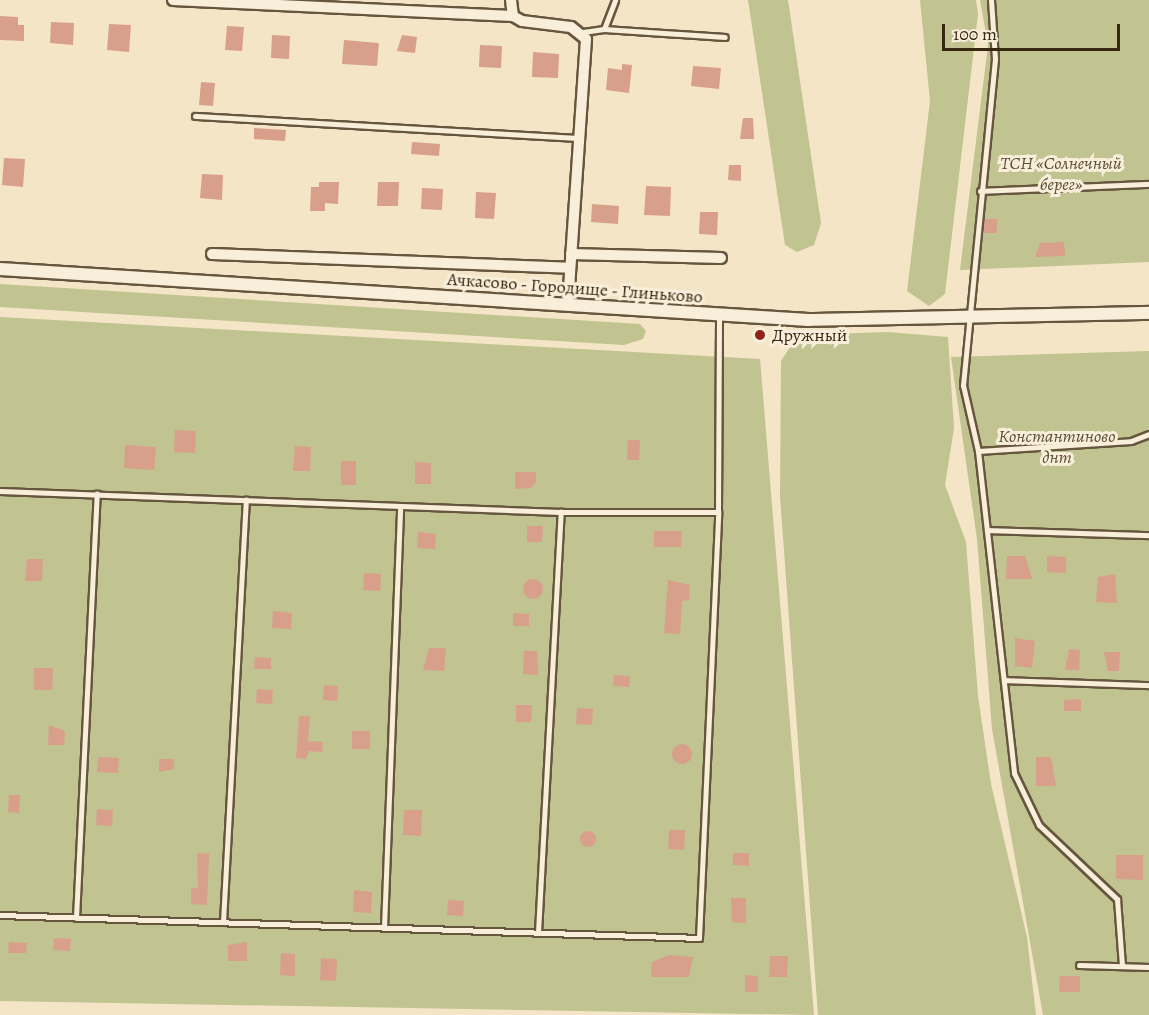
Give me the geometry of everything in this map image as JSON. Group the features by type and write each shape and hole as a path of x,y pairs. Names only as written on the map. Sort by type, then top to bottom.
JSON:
{"street":[{"path":"173,0 513,16 583,32 579,138 568,305"},
{"path":"511,0 513,16"},
{"path":"212,254 570,268"},
{"path":"571,254 721,258"},
{"name":"Ачкасово - Городище - Глиньково","path":"0,269 719,315 966,320 1149,313"}],"lane":[{"path":"604,29 615,0"},
{"path":"991,0 995,58 966,320 963,384 978,451 1014,773 1039,825 1117,899 1122,966"},
{"path":"583,32 604,29 725,37"},
{"path":"195,116 579,138"},
{"path":"980,191 1149,184"},
{"path":"0,915 699,938 718,512 719,315"},
{"path":"978,451 1131,441 1149,434"},
{"path":"0,491 561,512 718,512"},
{"path":"76,918 97,494"},
{"path":"223,922 246,500"},
{"path":"384,928 400,506"},
{"path":"538,932 561,512"},
{"path":"988,530 1149,535"},
{"path":"1004,680 1149,685"},
{"path":"1079,965 1149,967"}],"green space":[{"path":"748,0 788,0 821,223 814,245 797,252 785,245"},
{"path":"920,0 976,0 978,14 945,294 929,306 907,291 930,101"},
{"name":"ТСН «Солнечный берег»","path":"980,0 1149,0 1149,262 960,270 988,45"},
{"path":"0,284 640,324 646,331 643,339 624,345 0,307"},
{"path":"0,317 760,359 814,1015 0,1001"},
{"path":"888,332 948,337 954,428 945,485 966,542 978,696 991,784 1027,937 1036,1015 818,1015 780,496 781,361 798,335"},
{"name":"Константиново днт","path":"1149,351 1149,1015 1043,1015 992,729 977,539 951,357"}],"building":[{"path":"0,16 18,17 18,25 24,25 24,41 0,40"},
{"path":"51,22 74,23 73,45 50,43"},
{"path":"109,24 131,25 129,52 107,50"},
{"path":"227,26 244,27 242,51 225,50"},
{"path":"272,35 290,36 289,59 271,58"},
{"path":"402,35 417,37 415,53 397,51"},
{"path":"344,40 379,43 377,66 342,64"},
{"path":"480,45 502,46 501,68 479,67"},
{"path":"533,52 559,54 558,78 532,77"},
{"path":"622,64 632,65 629,93 606,90 608,68 622,70"},
{"path":"693,66 721,68 719,89 691,86"},
{"path":"201,82 215,83 213,106 199,105"},
{"path":"743,118 753,118 754,139 740,139"},
{"path":"254,128 286,130 285,141 254,139"},
{"path":"412,142 440,144 439,156 411,154"},
{"path":"4,158 25,159 23,187 2,185"},
{"path":"729,165 741,165 741,181 728,180"},
{"path":"202,174 223,175 222,200 200,198"},
{"path":"319,182 339,182 338,204 325,203 325,211 310,211 311,187 319,187"},
{"path":"378,182 399,182 398,206 377,206"},
{"path":"646,186 671,187 670,216 644,215"},
{"path":"422,188 443,189 442,210 421,209"},
{"path":"476,192 496,193 494,219 475,218"},
{"path":"592,204 619,206 618,224 591,222"},
{"path":"700,212 718,212 717,235 699,234"},
{"path":"984,219 997,219 997,233 984,233"},
{"path":"1064,242 1065,256 1035,257 1040,243"},
{"path":"175,430 196,431 195,453 174,452"},
{"path":"628,440 640,440 639,460 627,460"},
{"path":"125,445 156,447 154,470 124,468"},
{"path":"295,446 311,447 310,471 293,471"},
{"path":"341,461 356,461 356,485 341,485"},
{"path":"415,462 431,463 431,484 415,484"},
{"path":"515,472 536,472 536,482 531,488 515,489"},
{"path":"527,526 543,526 542,542 527,542"},
{"path":"654,531 682,531 681,547 654,547"},
{"path":"418,532 436,534 435,549 417,548"},
{"path":"1007,556 1025,556 1032,579 1006,579"},
{"path":"1047,556 1066,557 1066,573 1047,572"},
{"path":"27,559 43,559 42,581 25,581"},
{"path":"364,573 381,574 380,591 363,590"},
{"path":"1115,574 1117,603 1096,602 1098,577"},
{"path":"533,579 540,582 543,589 540,596 533,599 526,596 523,589 526,582"},
{"path":"668,580 690,585 689,600 682,601 680,634 664,633"},
{"path":"273,611 292,613 291,629 272,628"},
{"path":"513,613 529,614 529,626 513,626"},
{"path":"1015,638 1035,641 1032,668 1015,666"},
{"path":"429,648 446,648 444,671 423,670"},
{"path":"1069,649 1080,650 1079,670 1065,670"},
{"path":"524,651 537,651 538,675 523,674"},
{"path":"1104,652 1120,652 1119,671 1108,671"},
{"path":"255,657 271,658 271,669 254,669"},
{"path":"34,668 53,668 52,690 34,690"},
{"path":"614,675 630,676 629,687 613,686"},
{"path":"324,685 338,686 337,701 323,700"},
{"path":"257,689 273,690 272,704 256,703"},
{"path":"1081,699 1081,711 1064,711 1064,700"},
{"path":"516,705 532,705 531,722 516,722"},
{"path":"577,708 593,709 592,725 576,724"},
{"path":"299,716 310,716 308,741 323,742 322,752 309,751 306,759 296,758"},
{"path":"49,725 65,731 64,745 48,745"},
{"path":"352,731 370,731 370,749 352,749"},
{"path":"682,744 689,747 692,754 689,761 682,764 675,761 672,754 675,747"},
{"path":"98,757 119,758 118,773 97,772"},
{"path":"1036,757 1051,757 1056,786 1036,786"},
{"path":"159,759 174,759 174,769 159,772"},
{"path":"9,795 20,795 19,813 8,812"},
{"path":"97,809 113,810 112,826 96,825"},
{"path":"404,810 422,810 421,836 403,835"},
{"path":"669,830 685,830 684,850 668,849"},
{"path":"588,831 594,833 596,839 594,845 588,847 582,845 580,839 582,833"},
{"path":"197,853 209,854 207,905 191,904 191,888 198,888"},
{"path":"733,853 749,853 749,866 733,865"},
{"path":"1116,855 1143,855 1143,880 1116,879"},
{"path":"354,890 372,892 371,913 353,912"},
{"path":"731,898 746,898 746,923 732,922"},
{"path":"448,900 464,901 463,916 447,915"},
{"path":"54,938 71,939 70,951 53,950"},
{"path":"9,942 27,943 26,953 8,953"},
{"path":"247,942 247,961 228,961 228,945"},
{"path":"281,953 295,954 295,976 280,975"},
{"path":"669,955 693,957 689,977 651,977 652,962"},
{"path":"770,956 788,956 787,977 769,977"},
{"path":"321,958 337,959 336,981 320,980"},
{"path":"745,975 758,976 758,992 745,992"},
{"path":"1060,976 1080,976 1080,992 1059,992"}],"place":[{"name":"Дружный","path":"760,335"}]}
